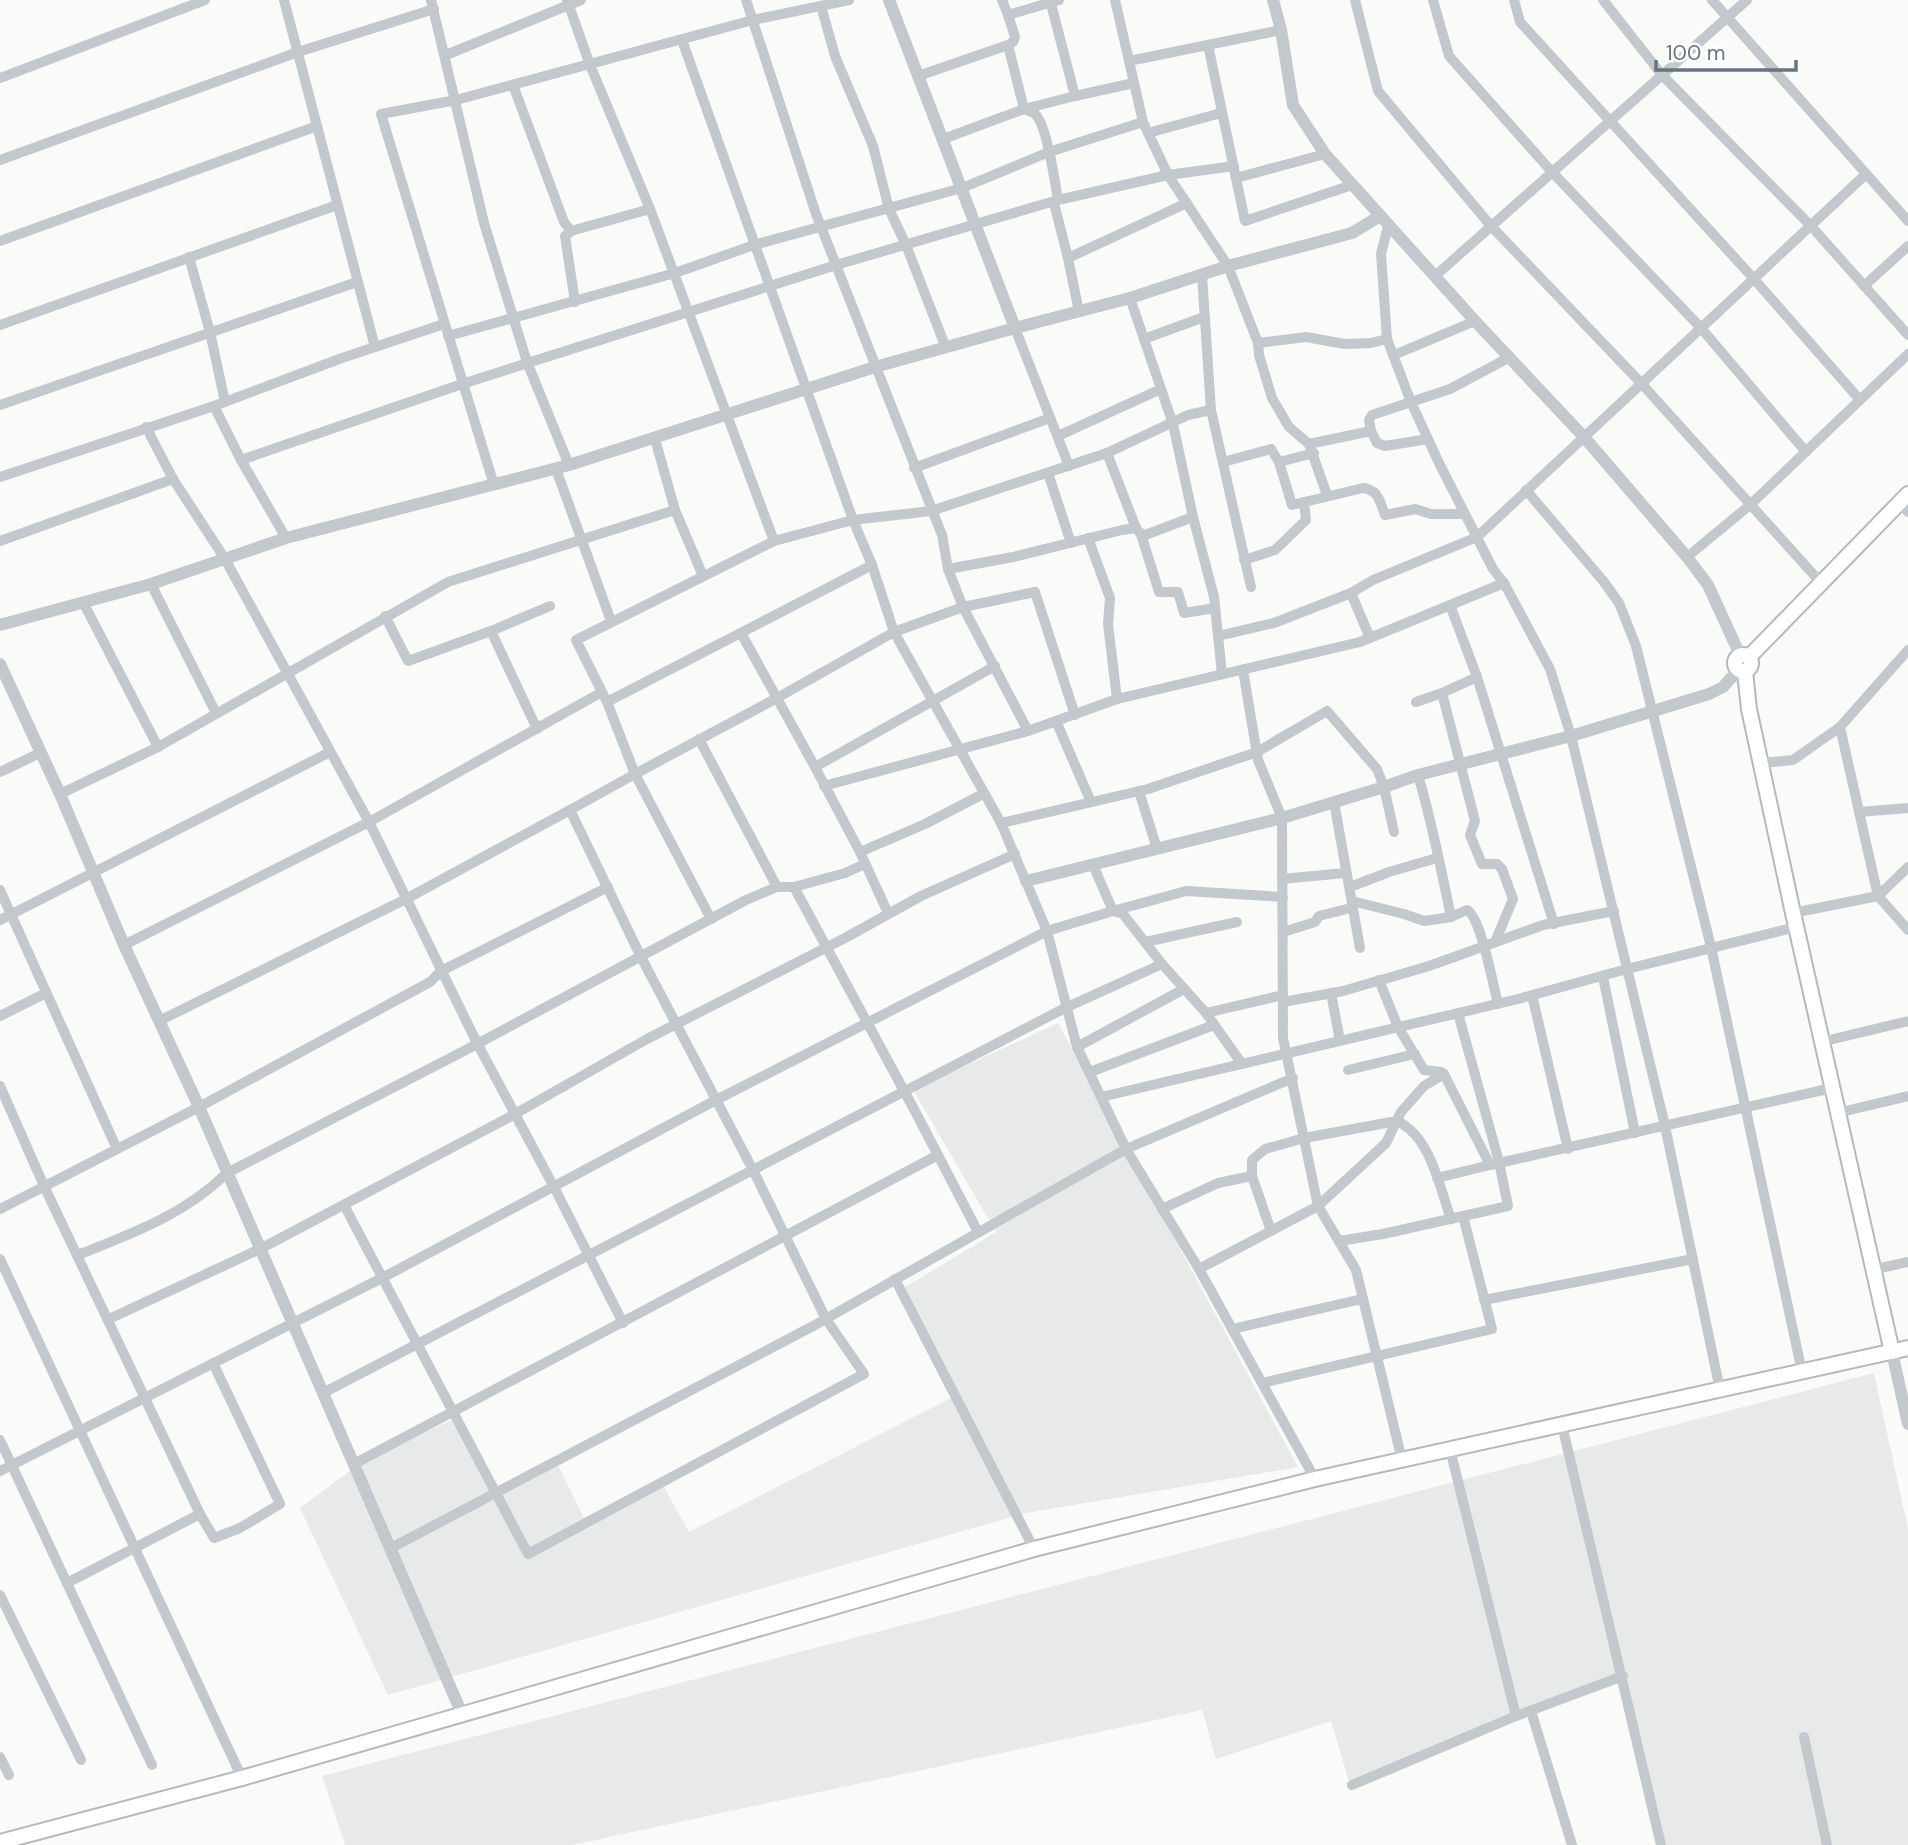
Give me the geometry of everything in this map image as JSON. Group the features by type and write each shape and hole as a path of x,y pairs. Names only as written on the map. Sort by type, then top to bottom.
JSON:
{"main road":[{"path":"1892,1352 1794,920 1749,709 1743,663 1905,503"},
{"path":"0,1842 242,1778 1034,1549 1315,1479 1908,1348"}],"street":[{"path":"0,78 205,0"},
{"path":"284,0 375,347"},
{"path":"446,55 568,2 581,0"},
{"path":"746,0 821,226 942,535 948,569 963,607 1028,731"},
{"path":"494,485 381,114 456,100 753,20 849,0"},
{"path":"889,0 1069,466"},
{"path":"918,76 1013,42 1015,37 1002,0"},
{"path":"1008,15 1053,0 1074,96"},
{"path":"1115,0 1143,122 1168,175 1228,266 1258,343 1272,398 1289,427 1312,449 1327,495"},
{"path":"1026,881 1282,818 1418,775 1571,736 1709,694 1723,687 1743,663 1721,610 1687,557 1584,437 1325,154 1293,105 1281,30 1273,0"},
{"path":"1355,0 1378,91 1491,226 1641,383 1822,584"},
{"path":"1433,0 1449,56 1552,172 1701,328 1806,452"},
{"path":"1514,0 1520,22 1611,120 1860,400"},
{"path":"1603,0 1662,75 1811,226 1908,335"},
{"path":"1712,0 1908,221"},
{"path":"1435,276 1747,0"},
{"path":"568,2 590,65 675,273 774,541"},
{"path":"0,160 433,4 484,223 527,362 569,465"},
{"path":"821,6 835,56 876,157 889,209 946,348"},
{"path":"1129,61 1281,30"},
{"path":"682,40 894,632 1015,854 1047,931 1065,1009 1077,1046 1126,1149 1199,1269 1315,1479"},
{"path":"1008,45 1024,109"},
{"path":"1208,45 1245,221 1352,185"},
{"path":"943,139 1024,109 1134,83"},
{"path":"513,85 564,222 570,231"},
{"path":"1024,109 1035,114 1049,152 1056,202 1079,312"},
{"path":"1148,133 1221,113"},
{"path":"448,336 675,273 754,245 962,188 1049,152 1143,122"},
{"path":"0,241 317,126"},
{"path":"1236,178 1325,154"},
{"path":"241,460 527,362 836,265 1056,202 1168,175 1234,166"},
{"path":"1218,636 1274,623 1351,593 1373,580 1477,537 1866,175"},
{"path":"1068,258 1187,203"},
{"path":"0,325 337,205"},
{"path":"575,302 565,236 570,231 650,209"},
{"path":"0,625 151,584 286,538 556,469 875,367 1130,299 1228,266 1352,233 1384,221"},
{"path":"1384,221 1381,254 1387,340 1411,402 1465,514 1550,669 1571,736 1665,1126 1720,1390"},
{"path":"1864,286 1908,246"},
{"path":"189,257 210,332 225,402"},
{"path":"1202,275 1211,410 1251,587"},
{"path":"0,405 357,282"},
{"path":"1130,299 1173,424 1215,608 1222,674"},
{"path":"1144,339 1205,317"},
{"path":"1394,355 1475,321"},
{"path":"0,477 214,406 444,324"},
{"path":"1258,343 1307,337 1345,344 1387,340"},
{"path":"1687,557 1750,505 1908,354"},
{"path":"1428,439 1385,446 1377,443 1369,420 1372,415 1450,389 1510,357"},
{"path":"1058,436 1161,389"},
{"path":"214,406 241,460 286,538"},
{"path":"711,919 635,775 605,697 576,639 774,541 853,520 931,511 1107,453 1188,415 1211,410"},
{"path":"915,468 1050,418"},
{"path":"146,427 173,479 225,559 369,822 477,1043 623,1322"},
{"path":"1279,462 1371,431"},
{"path":"654,439 675,510 703,576"},
{"path":"1223,462 1271,449 1279,462 1292,505 1327,495 1371,489 1378,495 1385,515 1415,509 1432,514 1465,514"},
{"path":"1107,453 1159,592 1178,592 1184,613 1215,608"},
{"path":"556,469 611,621"},
{"path":"1048,473 1071,542"},
{"path":"0,541 173,479"},
{"path":"1526,491 1619,603 1636,646 1711,947 1802,1372"},
{"path":"1244,560 1275,550 1303,523 1306,520 1304,502"},
{"path":"60,794 158,747 448,582 675,510"},
{"path":"948,569 1013,557 1088,538 1138,531 1145,535 1193,517"},
{"path":"1088,538 1110,598 1108,624 1117,699"},
{"path":"124,945 369,822 537,729 741,633 872,565"},
{"path":"824,786 1028,731 1117,699 1370,638 1504,583"},
{"path":"151,584 216,713"},
{"path":"159,1021 406,899 894,632 963,607 1035,592 1076,715"},
{"path":"1351,593 1370,638"},
{"path":"83,602 158,747"},
{"path":"1450,605 1477,677 1554,924"},
{"path":"385,616 408,661 550,606"},
{"path":"491,631 537,729"},
{"path":"741,633 860,852 888,913"},
{"path":"1761,763 1793,760 1840,727 1908,650"},
{"path":"0,664 199,1107 462,1714"},
{"path":"815,767 995,666"},
{"path":"1243,670 1257,752 1282,818 1283,1038 1318,1206 1356,1270 1402,1460"},
{"path":"1416,702 1477,677"},
{"path":"1442,693 1475,821 1471,835 1482,864 1497,864 1502,869 1513,899 1495,942"},
{"path":"1001,824 1139,791 1257,752 1327,711 1377,769 1395,832"},
{"path":"1056,721 1091,802"},
{"path":"1840,727 1878,897 1908,930"},
{"path":"699,739 777,887"},
{"path":"0,772 40,752"},
{"path":"0,920 330,752"},
{"path":"1418,775 1434,829 1437,858 1451,917"},
{"path":"1139,791 1157,849"},
{"path":"860,852 925,824 983,794"},
{"path":"1334,802 1360,948"},
{"path":"1859,812 1908,808"},
{"path":"344,1205 528,1554 864,1374 826,1318 753,1170 641,957 570,810"},
{"path":"109,1319 260,1249 515,1114 676,1024 888,913 1015,854"},
{"path":"1350,887 1437,858"},
{"path":"78,1255 150,1227 205,1195 227,1173 711,919 777,887 794,887 845,873 865,864"},
{"path":"1093,865 1113,911 1123,914 1162,964 1206,1013 1242,1064"},
{"path":"1101,1097 1498,1004 1711,947 1878,897 1908,867"},
{"path":"1282,879 1345,873"},
{"path":"0,1209 199,1107 430,982 441,971 608,887"},
{"path":"794,887 978,1232"},
{"path":"0,890 117,1149"},
{"path":"0,1471 382,1278 716,1100 1047,931 1186,891 1283,897"},
{"path":"1283,932 1315,922 1319,916 1351,904 1404,914 1424,921 1451,917 1467,910 1472,913 1483,935 1483,947 1498,1004"},
{"path":"1206,1013 1283,998 1331,993 1429,966 1543,925 1614,911"},
{"path":"1145,942 1237,922"},
{"path":"323,1393 1065,1009 1162,964"},
{"path":"1603,977 1634,1133"},
{"path":"1379,980 1398,1027 1424,1070 1444,1074 1495,1164"},
{"path":"1077,1046 1184,989"},
{"path":"0,1016 47,993"},
{"path":"1331,993 1340,1041"},
{"path":"1532,995 1568,1149"},
{"path":"1339,1241 1508,1206 1458,1013"},
{"path":"1821,1042 1908,1021"},
{"path":"1090,1072 1214,1025"},
{"path":"1348,1070 1415,1054"},
{"path":"1199,1269 1318,1206 1386,1143 1401,1112 1424,1086 1444,1074"},
{"path":"391,1548 826,1318 1126,1149 1293,1079"},
{"path":"0,1086 44,1186 200,1514 214,1538 240,1528 280,1504 213,1363"},
{"path":"1437,1178 1832,1088"},
{"path":"1837,1113 1908,1096"},
{"path":"1271,1231 1252,1176 1252,1160 1265,1149 1304,1138 1397,1121 1409,1127 1421,1140 1451,1219"},
{"path":"354,1464 938,1155"},
{"path":"1162,1209 1218,1183 1252,1176"},
{"path":"1262,1383 1492,1329 1463,1216"},
{"path":"0,1259 242,1778"},
{"path":"1485,1300 1693,1259"},
{"path":"1872,1270 1908,1262"},
{"path":"895,1279 1034,1549"},
{"path":"1232,1329 1363,1299"},
{"path":"1892,1352 1908,1424"},
{"path":"1562,1425 1661,1845"},
{"path":"0,1440 152,1765"},
{"path":"1450,1449 1516,1716"},
{"path":"67,1583 200,1514"},
{"path":"0,1595 81,1760"},
{"path":"1352,1785 1516,1716 1623,1676"},
{"path":"1531,1711 1572,1845"},
{"path":"1804,1737 1827,1845"},
{"path":"0,1756 9,1775"}],"shaded area":[{"path":"1058,1023 1298,1467 1026,1513 388,1695 300,1508 366,1459 454,1419 495,1497 557,1463 584,1518 659,1478 689,1532 951,1398 899,1291 996,1232 913,1090"},
{"path":"1874,1373 1908,1529 1908,1845 1663,1845 1622,1681 1349,1782 1331,1721 1216,1759 1202,1710 572,1845 345,1845 322,1776"}]}
